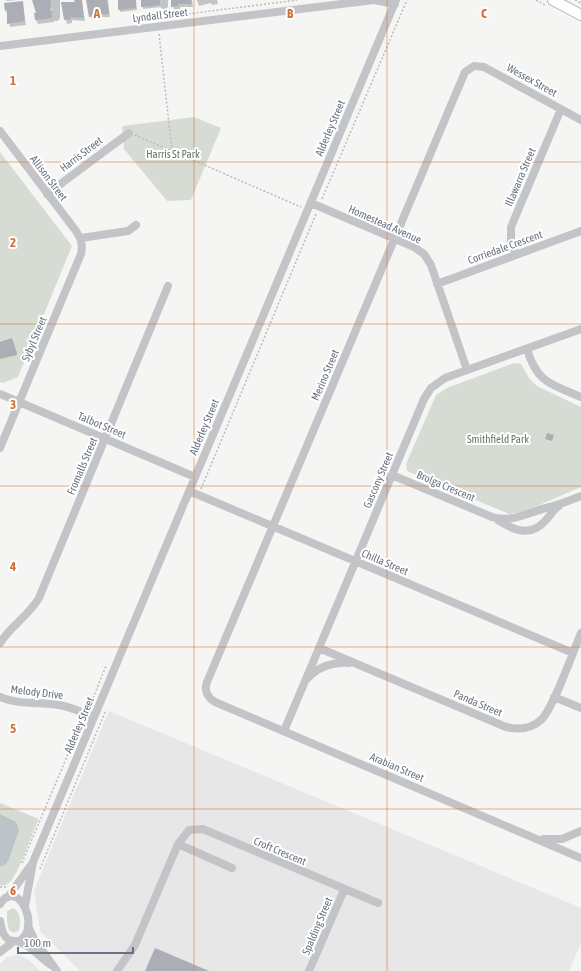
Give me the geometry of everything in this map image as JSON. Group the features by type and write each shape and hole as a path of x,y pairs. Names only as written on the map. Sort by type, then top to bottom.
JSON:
{"main road":[{"path":"553,0 581,15"}],"street":[{"path":"56,0 56,17"},
{"name":"Lyndall Street","path":"0,46 158,26 168,21 374,0 395,2"},
{"name":"Alderley Street","path":"28,926 25,906 33,862 395,2"},
{"name":"Wessex Street","path":"470,67 477,65 484,67 581,120"},
{"name":"Merino Street","path":"207,694 207,682 463,75 470,67"},
{"name":"Illawarra Street","path":"516,255 511,241 511,227 561,109"},
{"name":"Allison Street","path":"0,132 81,238"},
{"name":"Harris Street","path":"47,194 129,133"},
{"name":"Homestead Avenue","path":"309,206 319,206 395,238 414,247 424,254 431,265 467,370"},
{"path":"81,238 128,231 136,225"},
{"name":"Corriedale Crescent","path":"438,284 581,231"},
{"name":"Sybyl Street","path":"0,448 81,254 81,238"},
{"name":"Fromalls Street","path":"0,643 8,631 30,613 39,598 168,286"},
{"name":"Gascony Street","path":"284,731 427,393 440,381 581,329"},
{"path":"527,349 533,367 540,376 550,384 581,397"},
{"name":"Talbot Street","path":"0,394 195,476"},
{"name":"Brolga Crescent","path":"392,475 492,517 511,529 526,531 540,526 559,505"},
{"name":"Chilla Street","path":"189,491 572,653"},
{"name":"Brolga Crescent","path":"492,517 512,519 559,505 581,496"},
{"name":"Panda Street","path":"319,648 511,728 522,729 538,723 545,715 581,633"},
{"path":"304,683 315,672 328,665 342,662 356,664"},
{"name":"Arabian Street","path":"207,694 215,702 581,858"},
{"path":"554,696 581,708"},
{"name":"Melody Drive","path":"0,697 30,703 58,704 94,717"},
{"name":"Croft Crescent","path":"117,971 135,945 178,844 189,830 203,830 378,903"},
{"path":"537,838 562,838 581,831"},
{"path":"178,844 232,868"},
{"name":"Alderley Street","path":"3,899 33,862"},
{"name":"Spalding Street","path":"309,971 344,890"},
{"path":"3,899 18,898 25,906"},
{"path":"0,923 3,934 8,940 25,944 55,968"},
{"path":"0,952 25,936 28,926"},
{"path":"28,926 55,968"}],"path":[{"path":"138,20 168,21 297,0"},
{"path":"198,495 406,0"},
{"path":"575,0 581,3"},
{"path":"164,3 168,21"},
{"path":"158,26 172,152"},
{"path":"129,133 172,152 309,206"},
{"path":"20,867 108,663"},
{"path":"39,873 107,708"},
{"path":"0,887 10,885"}],"shaded area":[{"path":"109,711 581,908 581,943 569,971 80,971 40,931 34,890"},
{"path":"0,814 16,822 19,830 9,859 6,864 0,867"},
{"path":"19,955 29,960 40,971 0,971 0,964 7,957"}],"green space":[{"name":"Harris St Park","path":"194,117 221,128 191,200 167,201 124,149 122,126"},
{"path":"0,152 72,246 18,377 3,383 0,382"},
{"name":"Smithfield Park","path":"514,363 521,364 529,378 537,386 581,407 581,487 523,512 509,514 407,471 406,464 436,395 447,388"},
{"path":"0,803 39,819 17,871 6,885 0,885"},
{"path":"13,908 18,912 20,921 19,930 14,933 9,930 7,921 7,911"}],"building":[{"path":"32,0 51,0 50,11 53,11 53,18 35,20 34,13 36,13"},
{"path":"74,0 82,0 84,18 70,17 71,19 64,20 61,2 75,2"},
{"path":"86,0 107,0 109,14 95,14 96,16 89,17"},
{"path":"118,0 136,0 136,8 118,10"},
{"path":"141,0 160,0 161,5 141,7"},
{"path":"171,0 191,0 192,4 178,4 179,6 171,7"},
{"path":"23,1 25,21 7,24 7,10 5,11 4,3"},
{"path":"12,338 17,353 0,357 0,342"},
{"path":"547,433 554,435 552,441 545,439"},
{"path":"155,948 209,971 145,971"}]}
